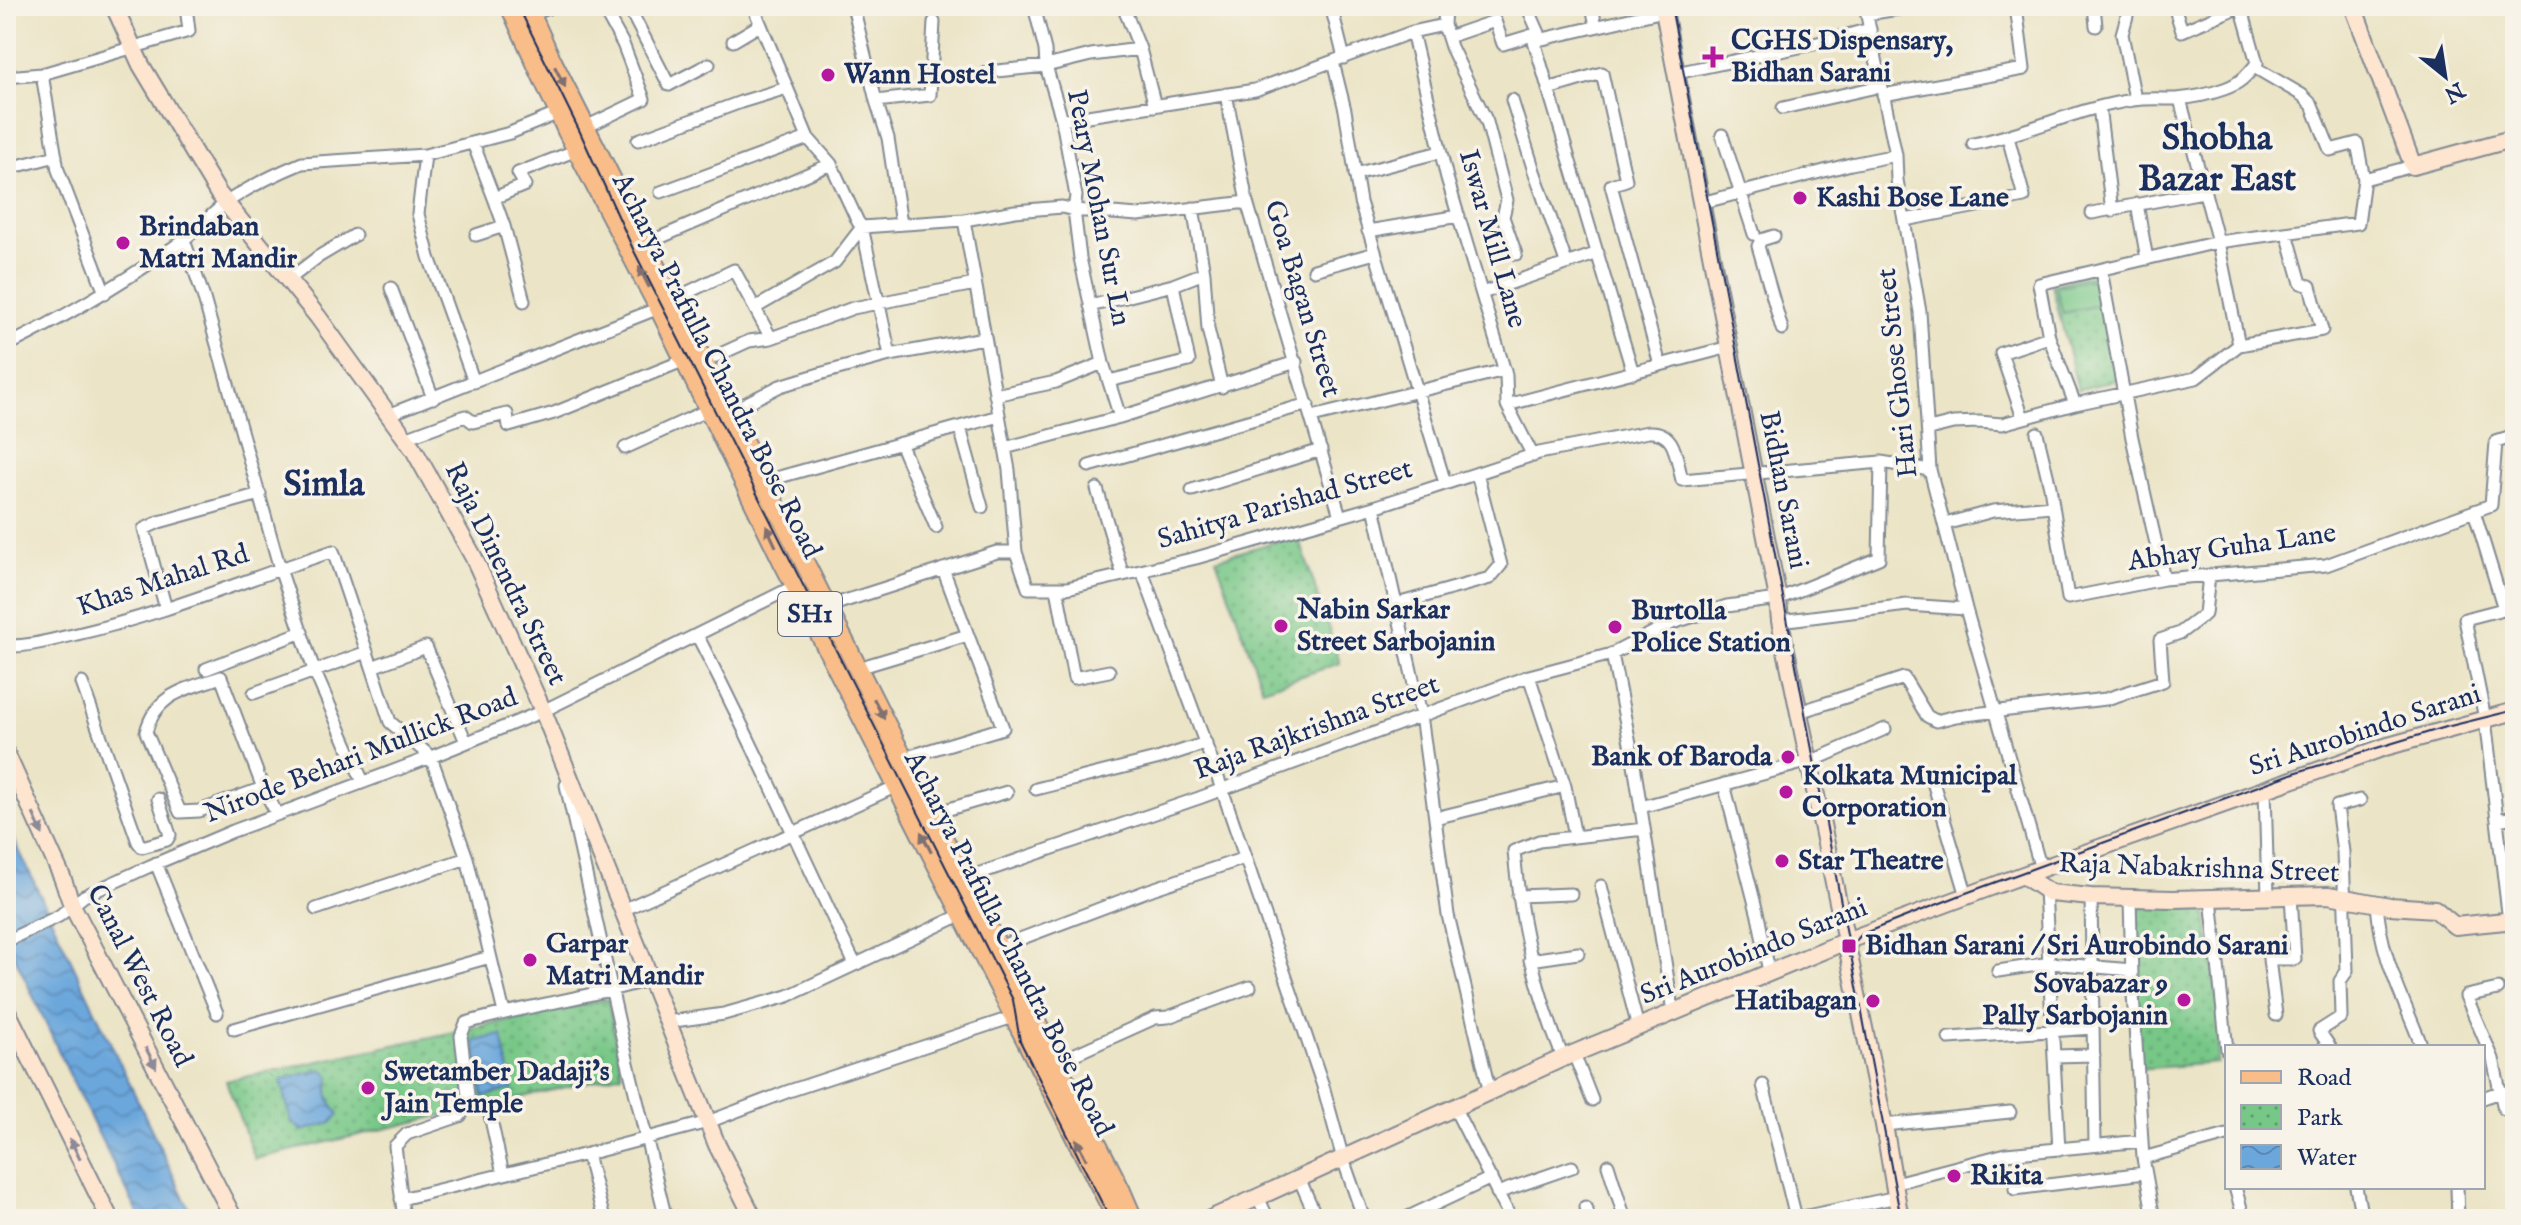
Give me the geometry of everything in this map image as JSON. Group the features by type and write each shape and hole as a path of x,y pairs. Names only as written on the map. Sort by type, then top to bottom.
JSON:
{"main road":[{"name":"Raja Dinendra Street","path":"114,6 141,65 226,203 288,280 405,438 474,558 543,711 708,1122 754,1219"},
{"name":"Acharya Prafulla Chandra Bose Road","path":"510,6 567,110 586,127 645,244 666,304"},
{"path":"2353,6 2413,166 2515,138"},
{"name":"Bidhan Sarani","path":"1663,9 1780,621 1884,1125 1900,1219"},
{"name":"Acharya Prafulla Chandra Bose Road","path":"529,10 567,110 577,150 666,304 803,582 897,786 999,947 1117,1219"},
{"name":"Acharya Prafulla Chandra Bose Road","path":"719,411 765,483 803,582 826,607 935,817 963,914 1013,1017 1049,1066 1121,1191 1133,1219"},
{"name":"Sri Aurobindo Sarani","path":"1210,1219 1568,1056 1846,941 2385,747 2515,711"},
{"name":"Canal West Road","path":"6,753 62,877 66,910 234,1219"},
{"name":"Raja Nabakrishna Street","path":"2023,875 2050,893 2091,897 2328,895 2377,904 2435,909 2455,926 2512,920"},
{"path":"6,1009 110,1219"}],"street":[{"path":"6,77 42,74 189,31 186,6"},
{"path":"529,10 553,6"},
{"path":"586,127 644,99 623,44 602,6"},
{"path":"628,6 669,85 709,64"},
{"path":"753,6 808,138 831,164 862,227 890,355"},
{"path":"853,6 888,138 901,224"},
{"name":"Peary Mohan Sur Ln","path":"1034,6 1046,66 1062,120 1076,196 1074,210 1080,258 1090,306 1120,417"},
{"path":"1123,6 1140,49 1155,106"},
{"path":"1331,6 1355,174 1368,231 1445,483"},
{"path":"1445,6 1444,25 1448,37 1487,122 1507,200 1503,217 1516,254"},
{"path":"1527,6 1548,89 1633,373"},
{"path":"1592,6 1596,26"},
{"path":"1866,10 1917,6"},
{"path":"1783,108 2024,69 2016,6"},
{"path":"2094,6 2096,26"},
{"path":"2125,6 2127,16 2122,34 2135,99"},
{"path":"1973,144 2008,137 2099,107 2135,99 2180,99 2223,90 2244,79 2257,63 2241,6 2182,31 2174,6"},
{"path":"1448,37 1495,21 1503,44 1663,9"},
{"name":"Hari Ghose Street","path":"1866,10 1896,155 1897,180 1920,312 1930,470 1966,609 2041,869"},
{"path":"876,101 930,95 934,22"},
{"path":"733,41 760,25"},
{"path":"1062,120 1255,90 1412,32 1444,25"},
{"path":"1676,73 1870,29"},
{"name":"Iswar Mill Lane","path":"1412,32 1440,152 1505,370 1507,405 1533,456"},
{"path":"987,72 1046,66 1091,55 1140,49"},
{"path":"2075,404 2049,337 2039,284 2218,242 2358,223 2364,179 2357,143 2330,150 2312,105 2302,95 2254,67"},
{"path":"1548,89 1602,73 1626,180 1611,185 1660,365"},
{"path":"42,74 58,170 105,293"},
{"path":"638,140 787,88"},
{"name":"Goa Bagan Street","path":"1226,94 1247,202 1340,516"},
{"path":"2180,99 2218,242 2239,345"},
{"path":"1512,100 1566,262"},
{"path":"2099,107 2112,211"},
{"path":"6,346 105,293 184,240 226,203 285,170 302,163 425,155 510,133 567,110"},
{"path":"1722,135 1754,234"},
{"path":"1905,220 2024,197 2008,137"},
{"path":"661,192 808,138"},
{"path":"473,143 504,226 524,301"},
{"path":"494,198 525,185 518,173 577,150"},
{"path":"1355,174 1440,152"},
{"path":"425,155 418,214 429,257 474,382"},
{"path":"1701,203 1896,155"},
{"path":"6,169 56,156"},
{"path":"645,244 831,164"},
{"path":"2364,179 2413,166"},
{"path":"2092,213 2203,192"},
{"path":"755,308 835,262 862,227 964,220 1062,207 1138,215 1247,202"},
{"path":"2137,204 2147,259"},
{"path":"1193,208 1204,273 1208,329 1222,387"},
{"path":"1368,231 1459,216"},
{"path":"964,220 1005,448 1016,552 1028,588 1057,589 1074,678 1109,671"},
{"path":"476,235 504,226"},
{"path":"1929,429 1953,423 2002,424 2075,404 2196,378 2239,345 2322,330 2310,286 2301,283 2287,233"},
{"path":"288,280 355,235"},
{"path":"1774,236 1761,240 1758,246 1782,329"},
{"name":"Khas Mahal Rd","path":"6,646 22,647 89,632 280,569 203,295 184,240"},
{"path":"1314,270 1375,253"},
{"path":"1482,293 1598,253"},
{"path":"388,415 666,304 734,270 771,338"},
{"path":"2101,270 2132,438 2164,579"},
{"path":"1090,306 1173,285 1204,273"},
{"path":"405,438 465,416 473,422 507,414 509,426 554,413 749,341 771,338 853,308 975,284"},
{"path":"1109,381 1189,361 1173,285"},
{"path":"391,288 433,398"},
{"path":"2023,418 2001,353 2049,337"},
{"path":"625,448 780,386 890,355 984,338"},
{"path":"1507,405 1729,347"},
{"path":"1005,448 1222,387 1296,362"},
{"path":"995,395 1056,382 1103,363"},
{"path":"1312,417 1505,370"},
{"path":"1089,466 1308,404"},
{"path":"765,483 999,416"},
{"path":"960,428 982,507"},
{"name":"Sahitya Parishad Street","path":"1057,589 1196,558 1374,507 1533,456 1623,436 1656,431 1663,433 1671,440 1682,480 1754,475"},
{"path":"1945,524 1993,511 2052,506 2037,433"},
{"name":"Abhay Guha Lane","path":"2052,506 2068,598 2164,579 2326,565 2491,505 2496,442 2515,436"},
{"path":"900,443 936,527"},
{"path":"1192,490 1321,450"},
{"path":"1754,475 1881,462 1930,470"},
{"name":"Raja Rajkrishna Street","path":"956,882 1222,789 1529,676 1612,654 1672,623 1727,606 1778,599 1879,558 1881,462"},
{"path":"1397,604 1490,578 1501,565 1477,473"},
{"path":"1097,489 1123,575"},
{"path":"166,609 144,529 260,494"},
{"path":"1374,507 1421,715 1448,915 1490,1093"},
{"path":"2474,511 2509,607 2465,619 2485,719 2512,920"},
{"path":"363,782 314,670 280,569 333,551 390,722 431,757 467,858 504,1013"},
{"path":"826,607 997,552 1016,552"},
{"path":"904,758 1003,728 943,569"},
{"path":"1142,571 1222,789 1323,1086 1364,1219"},
{"path":"1799,712 1904,678 1927,716 1936,721 2106,699 2163,681 2160,640 2180,633 2205,614 2209,575"},
{"name":"Nirode Behari Mullick Road","path":"6,941 66,910 84,896 153,864 543,711 803,582"},
{"path":"1780,621 1907,605 1966,609"},
{"path":"206,669 302,632"},
{"path":"697,635 743,723 855,964"},
{"path":"858,668 968,635"},
{"path":"372,667 426,647 466,742"},
{"path":"254,693 367,652"},
{"path":"1612,654 1641,807 1673,1012"},
{"path":"1529,676 1565,786 1575,836"},
{"path":"263,788 199,811 180,812 146,732 150,718 159,705 176,693 221,677 274,816"},
{"path":"82,683 138,842 153,864 217,1013"},
{"path":"1641,807 1810,762 1885,729"},
{"path":"1036,789 1160,758 1206,743"},
{"path":"558,749 666,1219"},
{"path":"1930,772 1967,896"},
{"path":"1724,784 1769,972"},
{"path":"623,910 897,786"},
{"path":"1435,818 1565,786"},
{"path":"2265,789 2268,897"},
{"path":"935,817 949,809 1007,792"},
{"path":"142,847 167,840 170,835 158,799"},
{"path":"2329,1045 2319,1031 2341,1017 2340,981 2347,971 2343,852 2337,806 2360,800"},
{"path":"2497,820 2515,817"},
{"path":"1592,1100 1552,1030 1530,960 1518,896 1514,851 1539,841 1644,829"},
{"path":"167,840 173,856"},
{"path":"316,909 467,858"},
{"path":"999,947 1152,889 1245,858"},
{"path":"1601,886 1638,1027"},
{"path":"2045,890 2059,1150"},
{"path":"1518,896 1571,894"},
{"path":"2276,1015 2269,959 2295,959 2291,896"},
{"path":"2091,897 2095,1145"},
{"path":"2130,898 2144,1173 2154,1219"},
{"path":"2211,898 2226,1045"},
{"path":"2377,904 2379,934 2391,973 2421,1045"},
{"path":"667,1022 724,1014 788,996 963,914"},
{"path":"1530,960 1578,953"},
{"path":"234,1029 490,957"},
{"path":"1998,971 2050,963 2132,970"},
{"path":"404,1219 395,1146 407,1134 460,1116 469,1104 461,1036 466,1023 612,991 650,979"},
{"path":"1049,1066 1155,1018 1168,1017 1250,987"},
{"path":"2498,989 2466,996 2510,1108"},
{"path":"401,1199 708,1122 789,1091 1013,1017"},
{"path":"1949,1038 2093,1028"},
{"path":"2054,1056 2094,1055"},
{"path":"1763,1085 1795,1219 2006,1154 2142,1141"},
{"path":"2485,1097 2502,1091"},
{"path":"1455,1109 1511,1219"},
{"path":"1884,1125 2010,1112"},
{"path":"490,1115 503,1174"},
{"path":"2143,1158 2225,1136"},
{"path":"587,1154 604,1219"},
{"path":"1608,1165 1625,1219"},
{"path":"1497,1193 1572,1167"},
{"path":"2015,1189 2144,1173"},
{"path":"1299,1178 1317,1219"},
{"path":"1404,1219 1491,1178"},
{"path":"2236,1189 2244,1219"},
{"path":"2356,1189 2362,1219"},
{"path":"2457,1189 2458,1219"},
{"path":"1258,1197 1268,1219"},
{"path":"1585,1207 1590,1219"}],"green space":[{"path":"2099,273 2118,379 2078,390 2052,285"},
{"path":"2097,278 2102,304 2063,313 2056,287"},
{"path":"1298,535 1340,663 1263,689 1216,559"},
{"path":"2133,904 2205,905 2221,1023 2217,1063 2137,1069"},
{"path":"608,999 622,1074 255,1159 226,1081"}],"water":[{"path":"6,823 194,1219 141,1219 80,1097 6,938"},
{"path":"502,1035 513,1089 483,1097 474,1041"},
{"path":"322,1069 330,1077 329,1097 339,1114 331,1123 302,1131 291,1121 281,1080"}],"tram line":[{"path":"518,6 633,249 1013,1000 1020,1041 1110,1219"},
{"path":"1671,6 1901,1219"},
{"path":"1849,957 1852,945 1862,934 1966,893 2294,773 2446,727 2515,710"}],"place":[{"name":"CGHS Dispensary, Bidhan Sarani","path":"1713,57"},
{"name":"Wann Hostel","path":"828,75"},
{"name":"Kashi Bose Lane","path":"1800,198"},
{"name":"Brindaban Matri Mandir","path":"123,243"},
{"name":"Nabin Sarkar Street Sarbojanin","path":"1281,626"},
{"name":"Burtolla Police Station","path":"1615,627"},
{"name":"Bank of Baroda","path":"1788,757"},
{"name":"Kolkata Municipal Corporation","path":"1786,792"},
{"name":"Star Theatre","path":"1782,861"},
{"name":"Bidhan Sarani / Sri Aurobindo Sarani","path":"1849,946"},
{"name":"Garpar Matri Mandir","path":"530,960"},
{"name":"Sovabazar 9 Pally Sarbojanin","path":"2184,1000"},
{"name":"Hatibagan","path":"1873,1001"},
{"name":"Swetamber Dadaji's Jain Temple","path":"368,1088"},
{"name":"Rikita","path":"1954,1176"}],"district":[{"name":"Shobha Bazar East","path":"2217,160"},
{"name":"Simla","path":"324,485"}]}
